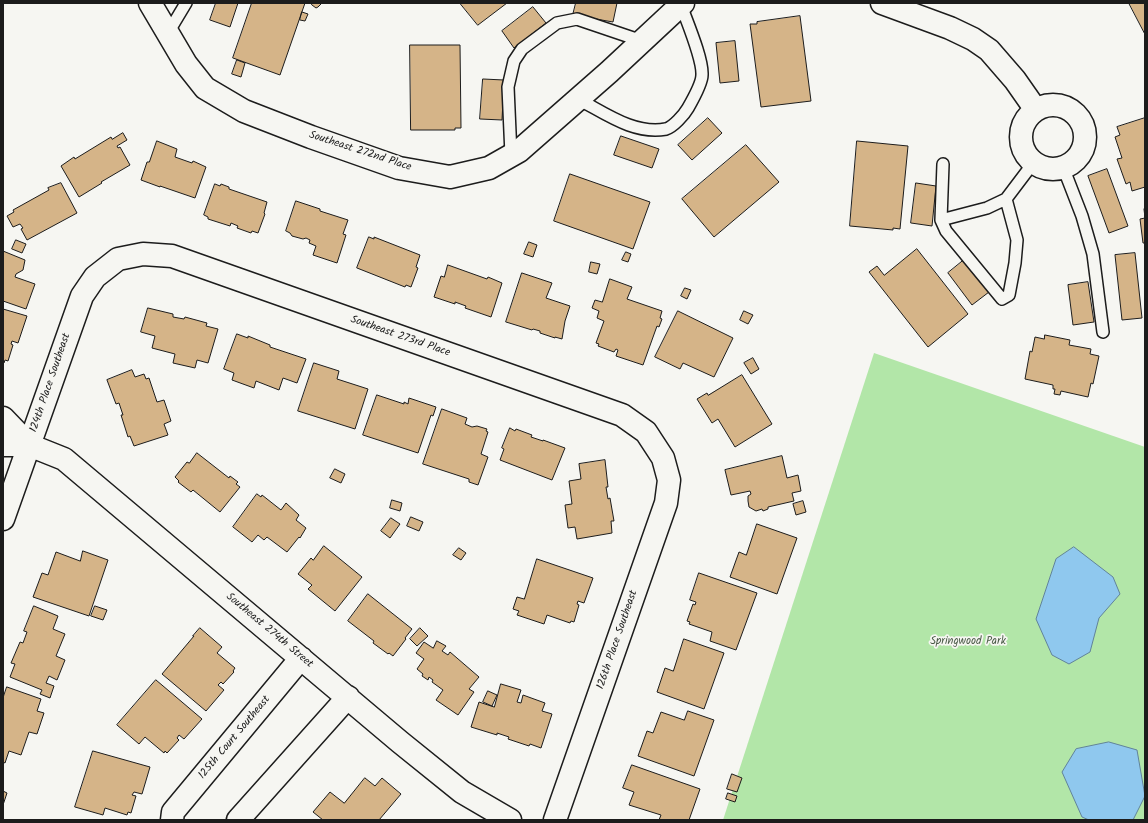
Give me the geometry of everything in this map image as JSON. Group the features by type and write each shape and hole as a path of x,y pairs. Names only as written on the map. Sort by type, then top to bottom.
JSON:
{"street":[{"name":"Southeast 272nd Place","path":"150,3 186,64 205,88 244,111 311,137 399,168 450,177 489,168 519,151 682,4"},
{"path":"882,3 957,30 979,42 989,50 1015,80 1036,110"},
{"path":"1046,105 1057,105 1068,108 1077,114 1083,124 1086,134 1080,155 1072,163 1053,169 1043,167 1034,162 1027,155 1021,135 1023,125 1028,117 1036,110 1046,105"},
{"name":"Southeast 273rd Place","path":"118,259 142,254 172,256 622,415 646,432 663,458"},
{"name":"124th Place Southeast","path":"3,519 82,296 94,277 118,259"},
{"name":"Southeast 274th Street","path":"3,418 29,445"},
{"name":"Southeast 274th Street","path":"3,445 29,445 64,459 400,742 462,792 510,820"},
{"name":"126th Place Southeast","path":"555,820 666,503 669,480 663,458"},
{"name":"125th Court Southeast","path":"172,820 173,812 302,658"},
{"path":"238,820 348,698"}],"lane":[{"path":"168,33 186,3"},
{"path":"578,99 622,123 643,129 667,128 684,115 693,100 702,75 699,55 682,4"},
{"path":"511,156 508,87 514,61 522,49 557,23 577,19 642,41"},
{"path":"941,220 987,208 1006,199 1034,162"},
{"path":"943,164 941,220 946,231 1002,299 1009,295 1015,263 1017,240 1006,199"},
{"path":"1063,167 1082,216 1093,254 1103,332"}],"green space":[{"name":"Springwood Park","path":"874,353 1145,447 1145,820 723,820"}],"water":[{"path":"1074,547 1113,577 1120,594 1099,618 1090,652 1069,664 1052,655 1036,619 1056,559"},
{"path":"1109,742 1137,750 1145,796 1133,820 1089,820 1082,817 1062,772 1076,749"}],"building":[{"path":"216,3 238,3 230,27 210,20"},
{"path":"252,3 305,3 280,75 233,58"},
{"path":"311,3 321,3 321,4 316,8"},
{"path":"460,3 507,3 478,25"},
{"path":"576,3 617,3 613,22 573,15"},
{"path":"1129,3 1145,3 1145,34"},
{"path":"533,7 546,23 514,48 502,31"},
{"path":"302,12 308,14 305,21 300,20"},
{"path":"800,16 811,101 761,107 750,24"},
{"path":"735,41 739,81 720,83 716,43"},
{"path":"410,45 460,45 461,128 455,128 455,130 411,130"},
{"path":"237,60 245,63 241,77 232,74"},
{"path":"483,79 504,80 502,120 480,119"},
{"path":"708,118 722,133 692,160 678,145"},
{"path":"1145,118 1145,187 1132,191 1130,182 1126,184 1117,159 1122,158 1115,137 1120,135 1117,127"},
{"path":"123,133 127,140 117,146 118,148 120,147 130,165 79,197 61,166 74,157 75,159 111,137 112,139"},
{"path":"621,136 659,149 652,168 614,155"},
{"path":"157,141 177,149 175,157 192,163 193,161 206,167 195,198 141,180 147,162 149,162"},
{"path":"857,141 908,146 900,229 893,228 893,230 850,226"},
{"path":"746,145 779,182 714,237 682,199"},
{"path":"1107,169 1128,226 1109,233 1088,176"},
{"path":"570,174 650,202 633,249 554,221"},
{"path":"61,183 77,213 27,240 20,224 13,227 7,216 14,212 13,210 49,190 48,188"},
{"path":"916,183 936,186 932,226 911,223"},
{"path":"215,184 220,186 221,184 229,187 229,189 267,202 265,214 258,233 252,231 251,233 237,228 238,226 231,223 230,226 208,219 208,217 204,215"},
{"path":"296,201 348,220 343,234 346,235 337,263 313,255 316,246 309,243 310,240 292,236 286,231"},
{"path":"1145,218 1145,243 1143,243 1140,219"},
{"path":"369,237 374,239 374,237 420,255 416,267 418,268 411,287 406,285 405,287 357,268"},
{"path":"16,240 26,244 22,253 12,249"},
{"path":"529,242 537,245 533,257 524,254"},
{"path":"917,249 968,314 928,347 869,272 877,266 884,275"},
{"path":"3,251 25,260 23,270 16,274 15,277 35,284 26,309 3,301"},
{"path":"626,252 631,254 628,262 622,260"},
{"path":"1135,253 1142,318 1122,320 1115,255"},
{"path":"964,260 989,292 972,305 948,273"},
{"path":"591,262 600,264 597,274 589,272"},
{"path":"448,265 487,279 488,277 502,283 491,317 465,308 466,306 455,302 455,304 434,297 441,276 444,277"},
{"path":"522,273 552,283 546,298 570,306 565,321 562,339 540,333 540,331 506,322"},
{"path":"610,279 632,287 627,299 662,311 660,318 662,319 659,327 657,326 643,365 616,356 618,350 616,349 614,352 598,346 599,344 596,343 604,321 597,318 599,311 592,308 595,300 602,302"},
{"path":"1088,282 1094,322 1073,325 1068,285"},
{"path":"685,288 691,290 687,299 681,296"},
{"path":"148,308 173,314 173,317 184,319 185,317 207,323 206,326 218,329 208,363 197,360 195,368 173,363 175,354 152,348 155,336 141,332"},
{"path":"3,309 27,316 18,343 12,341 11,344 13,345 8,361 5,360 4,363 3,363"},
{"path":"678,311 733,338 714,377 683,363 680,369 655,357"},
{"path":"744,311 753,315 748,324 740,320"},
{"path":"237,334 248,338 248,336 270,345 270,347 306,359 297,383 283,378 279,390 256,381 254,388 232,380 234,373 224,369"},
{"path":"1045,335 1070,340 1069,345 1091,349 1090,354 1099,356 1093,384 1091,383 1088,397 1061,391 1060,395 1054,394 1055,389 1053,389 1053,385 1025,379 1030,351 1032,352 1035,337 1044,339"},
{"path":"753,358 759,369 751,374 744,363"},
{"path":"314,363 339,371 337,379 368,389 355,429 298,411"},
{"path":"132,370 135,377 144,374 146,379 149,378 157,402 164,400 171,421 164,424 168,435 134,446 130,436 128,437 119,403 116,404 107,380"},
{"path":"742,375 772,424 735,447 718,419 712,423 697,399 707,393 708,395"},
{"path":"377,395 404,404 404,402 408,404 409,398 436,407 433,416 431,415 418,453 363,435"},
{"path":"442,409 467,418 465,424 472,427 477,426 487,429 486,431 488,432 481,454 488,457 478,485 469,482 469,479 423,464"},
{"path":"510,428 515,431 516,429 532,435 531,437 565,448 552,480 500,460 504,449 502,448"},
{"path":"197,453 229,478 230,476 238,482 236,484 240,487 220,512 193,490 191,492 178,482 179,481 175,477 187,462 189,463"},
{"path":"782,456 787,478 798,475 801,491 792,493 794,501 768,507 768,509 763,511 762,509 756,511 749,507 748,496 751,494 750,491 731,495 725,470"},
{"path":"605,460 608,487 606,487 608,499 610,498 614,521 611,521 612,533 577,539 575,527 568,528 565,505 572,504 569,481 581,479 579,464"},
{"path":"335,469 345,474 341,483 330,478"},
{"path":"257,494 261,497 262,495 281,510 286,503 299,515 296,520 306,528 300,538 299,537 287,552 267,537 264,540 258,535 252,542 233,527"},
{"path":"392,500 402,503 400,511 390,508"},
{"path":"803,501 806,512 796,515 793,504"},
{"path":"411,517 423,522 419,531 407,526"},
{"path":"391,518 400,524 390,538 381,531"},
{"path":"757,524 797,538 777,594 730,577 739,552 746,555"},
{"path":"324,546 362,577 335,611 308,589 312,585 298,574 311,558 313,560"},
{"path":"459,548 466,553 461,560 453,555"},
{"path":"83,551 108,560 89,616 33,597 42,573 48,575 56,552 80,561"},
{"path":"537,559 593,578 584,603 578,601 577,604 579,605 574,622 571,621 570,623 547,615 544,624 517,615 519,611 513,609 517,597 524,599"},
{"path":"699,573 757,593 736,650 710,641 712,632 689,624 690,622 687,621 693,604 695,605 696,602 690,600"},
{"path":"368,594 412,629 393,656 373,643 374,641 348,621"},
{"path":"34,606 58,616 53,629 65,634 56,656 65,660 57,680 49,676 46,683 54,686 50,698 40,694 42,690 10,677 15,664 11,663 20,642 23,643 27,632 24,631"},
{"path":"95,606 107,610 103,620 91,616"},
{"path":"200,628 222,647 217,653 235,668 233,671 234,672 223,684 221,682 218,685 224,690 206,711 162,674"},
{"path":"420,628 428,636 417,646 410,639"},
{"path":"684,639 724,653 704,709 657,692 665,668 673,671"},
{"path":"437,641 446,646 442,651 448,655 450,652 479,677 469,689 474,692 458,715 436,700 443,690 432,682 433,680 429,677 428,680 422,676 423,674 417,669 424,659 416,653 424,642 433,648"},
{"path":"156,680 202,719 184,739 179,735 177,738 179,740 167,753 165,751 164,753 145,737 139,744 117,725"},
{"path":"501,684 521,690 517,702 521,703 523,695 545,703 542,711 552,714 541,748 530,744 529,746 508,739 509,737 497,733 497,735 471,727 479,702 494,707"},
{"path":"7,687 41,699 37,711 44,713 37,734 29,732 21,755 9,751 5,763 3,762 3,698"},
{"path":"488,691 497,695 492,706 483,702"},
{"path":"688,711 714,720 694,776 638,756 647,731 653,733 661,712 684,720"},
{"path":"93,751 150,767 142,794 134,792 132,795 136,796 131,813 128,812 127,815 105,808 103,815 75,807"},
{"path":"632,765 700,789 689,820 659,820 661,815 629,805 634,792 623,788"},
{"path":"732,774 742,778 737,792 727,789"},
{"path":"365,778 375,786 382,778 401,794 379,820 323,820 313,812 330,792 344,803"},
{"path":"3,791 7,793 3,805"},
{"path":"728,793 737,796 735,802 726,799"}]}
